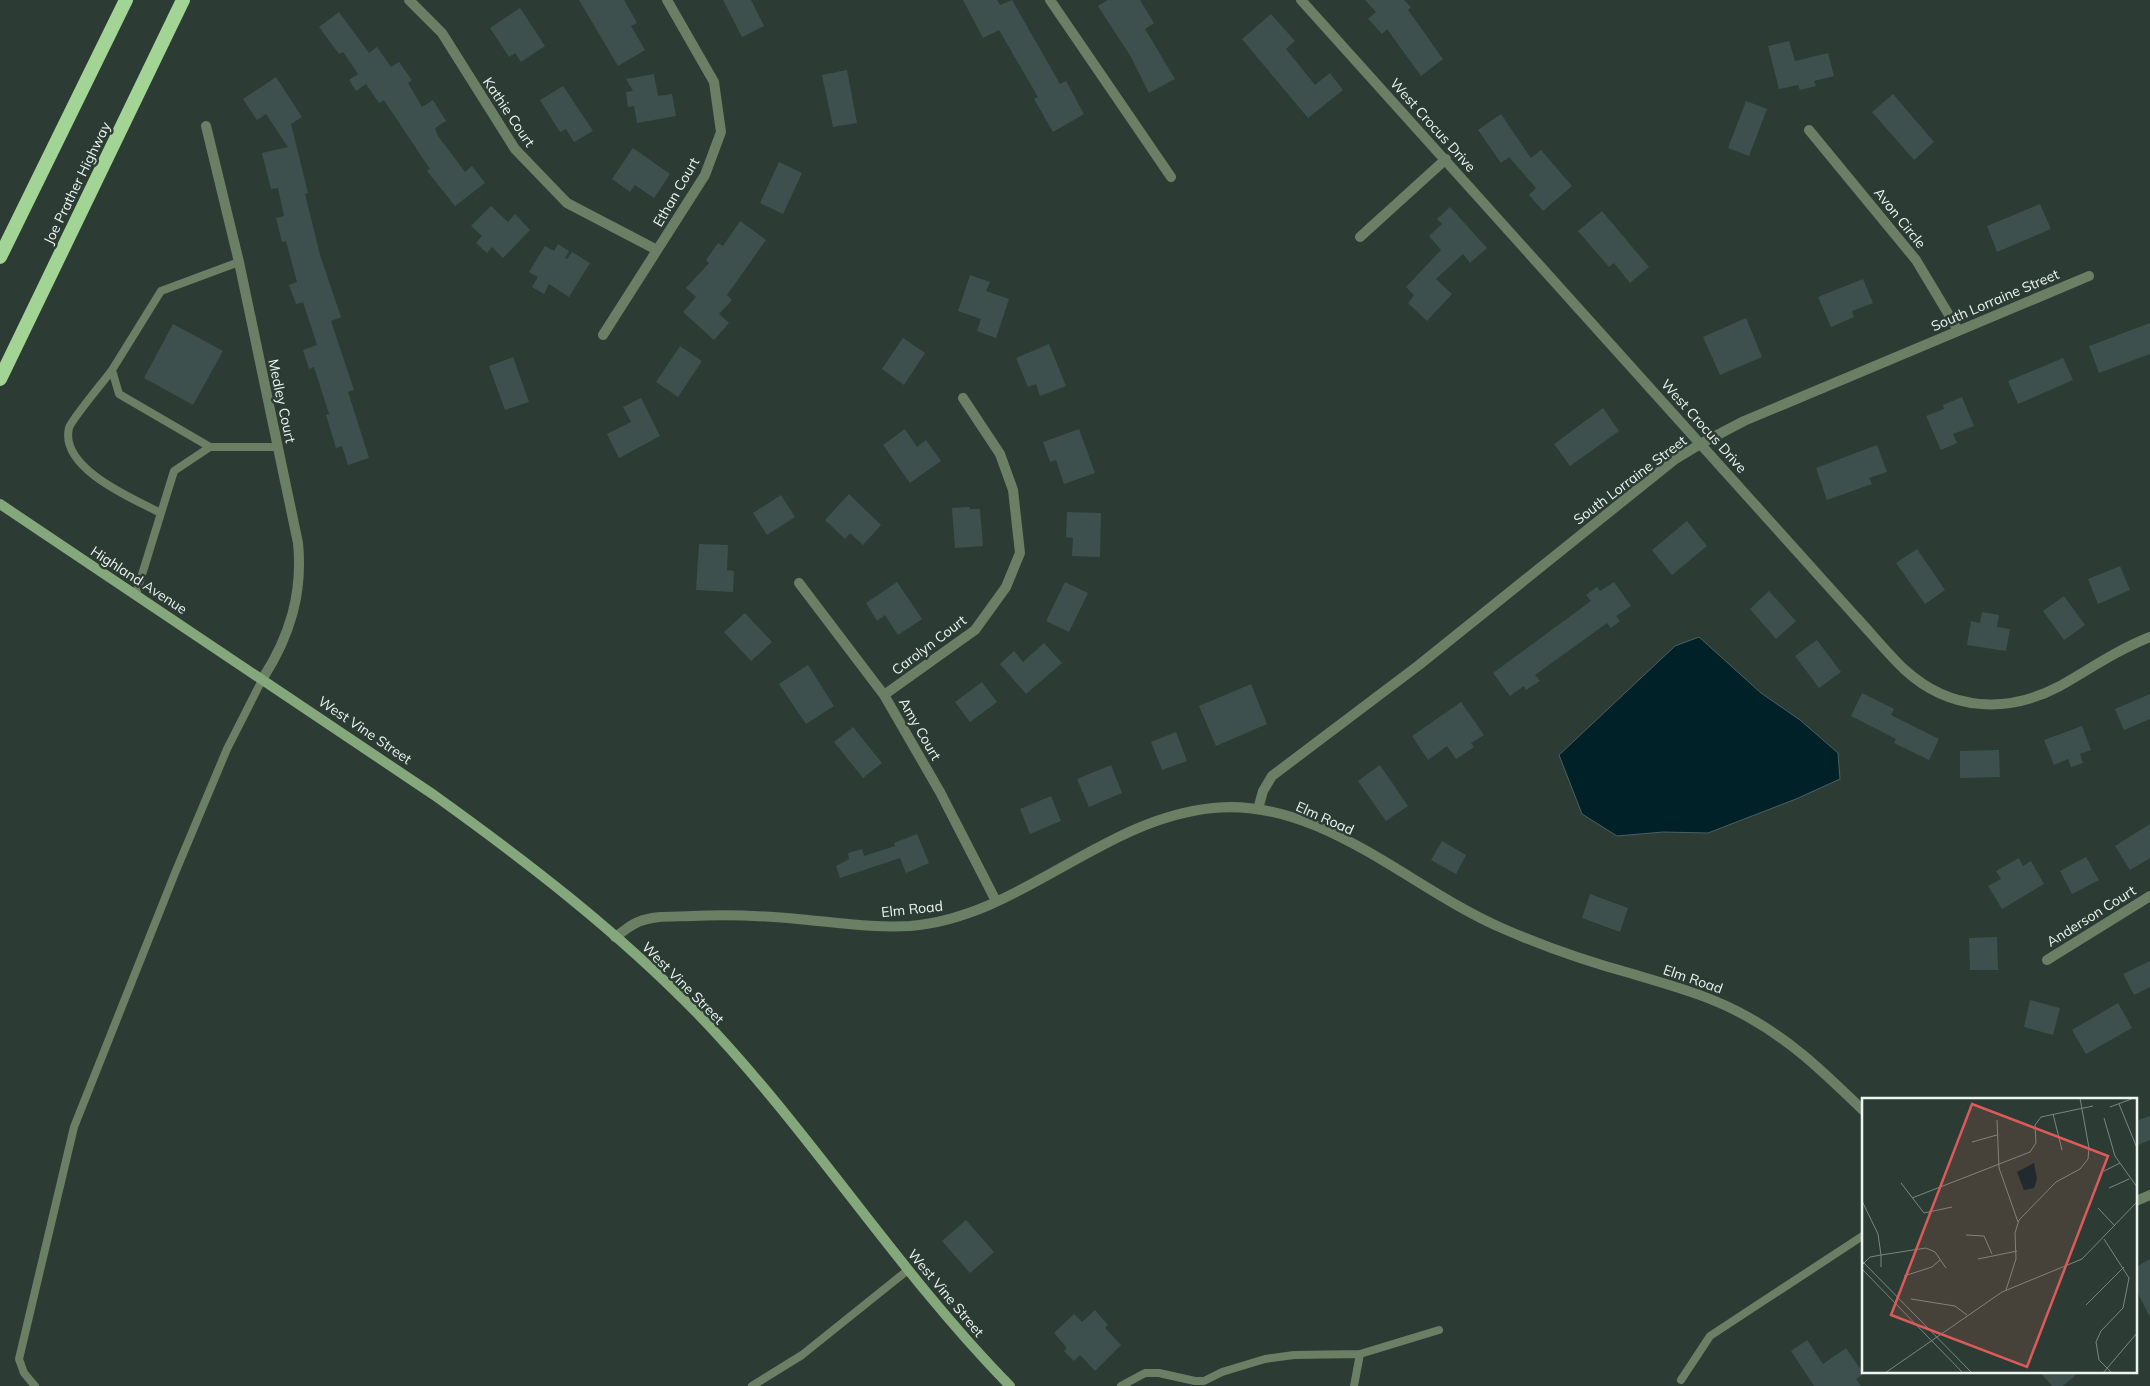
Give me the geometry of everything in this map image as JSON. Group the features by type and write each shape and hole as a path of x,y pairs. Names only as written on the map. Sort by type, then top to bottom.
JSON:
{"highway":[{"path":"0,257 126,0"},
{"name":"Joe Prather Highway","path":"0,380 183,0"}],"main road":[{"name":"Highland Avenue","path":"0,504 263,678"},
{"name":"West Vine Street","path":"263,678 434,794 504,845 616,937 698,1014 826,1164 936,1306 1010,1386"}],"street":[{"name":"Kathie Court","path":"409,0 442,33 515,149 566,203 657,250"},
{"name":"Ethan Court","path":"603,335 704,175 721,132 714,82 667,0"},
{"path":"1050,0 1171,177"},
{"name":"West Crocus Drive","path":"1301,0 1905,670 1941,695 1961,702 1982,706 2023,701 2042,694 2116,652 2150,637"},
{"name":"Medley Court","path":"206,126 239,262 298,544 299,586 296,605 286,636 263,678"},
{"name":"Avon Circle","path":"1809,130 1910,253 1948,311 1958,330"},
{"path":"1360,237 1446,159"},
{"name":"South Lorraine Street","path":"1258,809 1263,791 1272,776 1419,665 1674,460 1744,421 2089,276"},
{"name":"Carolyn Court","path":"884,695 975,630 1006,587 1020,553 1013,490 1000,454 963,398"},
{"name":"Amy Court","path":"799,584 884,695 940,792 996,901"},
{"name":"Elm Road","path":"616,937 630,926 653,918 723,914 862,926 922,925 953,918 996,901 1094,848 1152,822 1183,812 1214,808 1258,809 1307,822 1329,832 1475,916 1505,930 1632,974 1692,991 1721,1003 1748,1017 1797,1048 1819,1066 1862,1109"},
{"name":"Anderson Court","path":"2047,960 2150,896"},
{"path":"2138,1200 2150,1195"}],"lane":[{"path":"161,513 106,484 83,467 70,448 69,428 112,370 161,291 239,262"},
{"path":"112,370 119,394 210,448"},
{"path":"136,594 174,470 210,448 277,447"},
{"path":"36,1386 24,1373 19,1359 74,1127 175,873 227,749 263,678"},
{"path":"1681,1380 1710,1336 1862,1236"},
{"path":"752,1386 802,1355 908,1270"},
{"path":"1121,1386 1145,1373 1159,1373 1203,1383 1222,1372 1265,1359 1294,1355 1360,1354 1439,1330"},
{"path":"1354,1386 1360,1354"}],"water":[{"path":"1699,637 1761,693 1800,720 1838,753 1840,779 1796,799 1708,833 1663,832 1617,836 1582,814 1559,755 1675,646"}],"building":[{"path":"579,0 624,0 637,23 631,26 645,50 618,66"},
{"path":"723,0 751,0 764,26 742,37"},
{"path":"963,0 997,0 1000,5 1012,0 1060,84 1066,81 1084,114 1053,132 1034,99 1038,97 999,30 983,38"},
{"path":"1108,0 1140,0 1154,23 1145,29 1175,79 1149,93 1131,57 1098,6"},
{"path":"1365,0 1404,0 1411,7 1408,10 1443,59 1421,76 1387,29 1382,34 1368,19 1376,12"},
{"path":"520,8 545,46 521,62 515,53 509,57 490,28"},
{"path":"339,12 369,53 377,47 391,67 399,62 412,80 408,83 422,107 433,100 446,121 435,128 438,136 465,172 472,166 485,183 455,206 427,171 430,169 384,100 379,103 366,84 356,91 349,80 358,74 343,52 339,54 319,27"},
{"path":"1271,14 1295,41 1286,49 1315,85 1330,73 1343,90 1308,118 1242,39"},
{"path":"1789,41 1795,61 1828,53 1834,76 1814,81 1816,86 1800,90 1798,85 1779,89 1768,46"},
{"path":"847,70 857,123 833,127 822,75"},
{"path":"654,74 658,96 672,94 676,116 637,123 634,106 628,107 626,92 633,91 626,79"},
{"path":"276,77 302,117 291,124 308,193 305,194 320,255 341,317 331,321 354,390 348,392 369,458 348,465 342,446 336,448 326,415 329,414 314,367 309,369 303,350 317,345 303,302 296,304 289,285 297,282 286,241 282,242 276,218 284,216 278,188 271,189 262,153 288,147 266,114 257,120 243,99"},
{"path":"563,86 593,131 574,142 566,129 560,132 540,100"},
{"path":"1893,94 1934,142 1914,160 1872,112"},
{"path":"1746,101 1767,109 1749,156 1728,148"},
{"path":"1501,114 1531,158 1541,150 1572,186 1543,211 1529,195 1536,188 1509,157 1501,163 1478,130"},
{"path":"633,148 670,174 654,198 635,185 630,192 612,179"},
{"path":"779,162 802,173 783,214 760,203"},
{"path":"2040,204 2051,229 1997,252 1987,226"},
{"path":"491,206 508,222 515,214 530,230 503,258 492,247 487,253 476,243 482,236 471,226"},
{"path":"1450,207 1487,248 1470,263 1463,254 1436,279 1452,294 1427,321 1408,303 1414,295 1406,287 1441,250 1429,236 1442,224 1437,219"},
{"path":"1602,211 1649,267 1630,283 1614,263 1609,267 1578,231"},
{"path":"740,221 766,240 727,295 732,300 719,314 729,323 714,340 683,312 696,297 686,288 709,263 706,260 718,243 723,246"},
{"path":"558,244 569,251 565,258 567,259 572,252 590,263 569,297 549,284 544,294 532,287 538,277 529,272 545,246 554,251"},
{"path":"970,275 990,282 986,291 1009,299 996,338 977,331 981,319 958,311"},
{"path":"1863,279 1873,303 1852,311 1854,317 1831,327 1818,297"},
{"path":"1746,318 1762,357 1720,375 1703,337"},
{"path":"2150,323 2150,354 2099,373 2089,346"},
{"path":"173,324 223,351 193,405 144,378"},
{"path":"903,338 925,353 904,385 882,369"},
{"path":"1049,344 1066,386 1040,396 1036,384 1028,387 1016,358"},
{"path":"680,346 702,361 678,397 656,382"},
{"path":"513,357 529,402 505,410 489,366"},
{"path":"2063,358 2073,380 2018,404 2008,381"},
{"path":"1962,397 1974,426 1953,434 1957,443 1941,450 1926,416 1944,409 1943,405"},
{"path":"641,398 660,436 619,458 607,434 631,422 623,407"},
{"path":"1603,408 1619,431 1570,466 1554,444"},
{"path":"905,429 917,447 926,440 941,461 910,483 883,445"},
{"path":"1079,429 1095,473 1064,484 1056,460 1050,462 1043,442"},
{"path":"1877,445 1887,472 1869,478 1872,484 1827,500 1816,468"},
{"path":"849,494 881,525 863,545 850,533 845,539 825,520"},
{"path":"781,495 795,517 767,535 753,513"},
{"path":"970,507 970,509 980,509 983,546 955,548 952,508"},
{"path":"1067,512 1101,513 1100,557 1072,556 1073,538 1066,537"},
{"path":"1687,521 1707,546 1672,575 1652,550"},
{"path":"699,544 728,545 727,570 734,571 733,592 696,590"},
{"path":"1917,549 1945,590 1925,604 1896,563"},
{"path":"2120,566 2130,590 2098,604 2088,579"},
{"path":"897,582 922,619 898,635 885,615 877,621 866,603"},
{"path":"1065,582 1088,593 1069,632 1046,621"},
{"path":"1614,582 1631,606 1616,616 1620,621 1611,628 1607,623 1535,675 1540,681 1526,690 1524,686 1510,696 1493,673 1591,601 1586,595 1597,587 1600,591"},
{"path":"1769,591 1796,621 1776,639 1750,609"},
{"path":"2064,596 2085,625 2064,640 2043,611"},
{"path":"1982,612 1999,615 1997,627 2010,629 2006,651 1967,645 1971,621 1980,623"},
{"path":"745,613 772,642 751,661 724,632"},
{"path":"1817,640 1841,672 1819,688 1795,656"},
{"path":"1044,643 1062,663 1026,694 1000,664 1014,651 1023,662"},
{"path":"808,665 834,706 806,724 779,684"},
{"path":"982,682 997,702 970,722 955,702"},
{"path":"1251,684 1267,724 1216,746 1199,706"},
{"path":"1862,693 1894,709 1891,715 1939,739 1929,760 1894,743 1896,739 1851,716"},
{"path":"2150,694 2150,719 2124,730 2115,709"},
{"path":"1461,702 1484,735 1471,743 1474,747 1456,759 1447,746 1428,760 1412,736"},
{"path":"2082,726 2091,750 2080,754 2083,763 2071,767 2068,759 2054,765 2044,740"},
{"path":"853,727 882,763 863,778 834,742"},
{"path":"1176,732 1187,761 1162,770 1151,742"},
{"path":"1999,750 2000,777 1960,778 1960,751"},
{"path":"1111,765 1122,793 1089,807 1077,779"},
{"path":"1380,765 1408,806 1386,821 1358,781"},
{"path":"1051,796 1061,821 1030,834 1020,809"},
{"path":"2150,824 2150,858 2130,870 2115,846"},
{"path":"917,834 929,863 906,873 900,858 840,878 836,866 849,859 848,853 862,849 864,856 895,846 894,843"},
{"path":"1442,841 1466,855 1456,874 1431,860"},
{"path":"2086,857 2099,880 2072,894 2060,871"},
{"path":"2019,858 2023,866 2031,861 2044,884 2002,909 1988,886 2001,879 1996,871"},
{"path":"1590,894 1628,908 1620,932 1582,918"},
{"path":"1997,937 1998,970 1970,970 1969,938"},
{"path":"2150,961 2150,987 2134,995 2123,974"},
{"path":"2030,1000 2060,1008 2053,1035 2024,1027"},
{"path":"2118,1003 2132,1028 2086,1054 2072,1030"},
{"path":"2150,1116 2150,1140 2138,1145 2138,1120"},
{"path":"966,1220 994,1252 970,1273 942,1241"},
{"path":"2150,1259 2150,1317 2138,1294 2138,1266"},
{"path":"1095,1310 1108,1325 1105,1328 1121,1345 1095,1371 1080,1355 1074,1361 1064,1351 1067,1348 1054,1333 1074,1314 1082,1322"},
{"path":"1807,1340 1823,1364 1846,1348 1862,1371 1862,1374 1864,1374 1856,1379 1861,1386 1814,1386 1791,1351"},
{"path":"2042,1374 2077,1374 2063,1386 2052,1386"}]}
